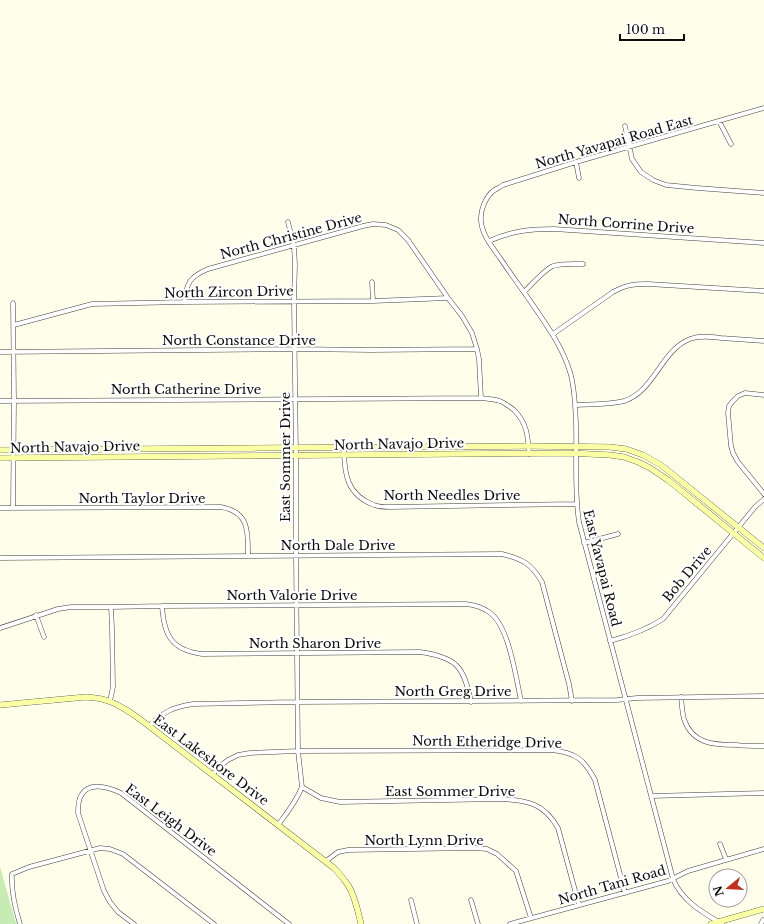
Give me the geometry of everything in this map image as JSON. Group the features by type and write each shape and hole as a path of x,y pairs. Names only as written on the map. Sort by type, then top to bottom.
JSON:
{"street":[{"name":"North Yavapai Road East","path":"481,211 486,200 493,191 503,185 576,162 764,108"},
{"path":"719,121 731,144"},
{"path":"624,126 632,159 641,172 652,180 666,185 764,192"},
{"path":"576,162 579,178"},
{"name":"East Yavapai Road","path":"481,211 480,221 482,230 553,334 564,355 570,372 574,388 576,504 579,522 651,796 677,887 683,896 720,923"},
{"name":"East Sommer Drive","path":"288,222 294,246 295,265 294,301 298,751 302,787 321,798 340,802 500,799 524,800 545,811 552,818 558,828 579,905"},
{"name":"North Christine Drive","path":"184,302 186,288 191,279 208,269 363,226 373,224 386,225 398,230 408,240 462,316 472,333 479,359 481,398"},
{"name":"North Corrine Drive","path":"489,240 519,231 554,229 764,243"},
{"path":"524,292 542,273 550,268 555,266 583,264"},
{"path":"372,282 373,301"},
{"path":"553,334 613,292 622,287 634,284 764,291"},
{"name":"North Zircon Drive","path":"14,325 92,304 373,301 448,298"},
{"path":"13,303 13,508"},
{"path":"575,405 612,403 625,400 636,395 642,391 670,354 691,338 702,337 764,341"},
{"name":"North Constance Drive","path":"0,352 477,349"},
{"path":"764,395 745,393 738,396 729,406 728,412 733,453 738,462 764,494"},
{"name":"North Catherine Drive","path":"0,401 492,399 501,401 511,407 519,415 525,425 528,436 529,454"},
{"name":"North Navajo Drive","path":"0,450 296,449 529,446 610,447 626,449 654,461 764,548"},
{"name":"North Needles Drive","path":"344,448 344,461 347,478 354,492 375,506 576,504"},
{"name":"North Navajo Drive","path":"0,458 576,453 610,455 624,457 638,462 668,480 764,558"},
{"path":"668,480 672,474"},
{"name":"Bob Drive","path":"610,641 629,636 652,626 663,619 755,507 764,499"},
{"name":"North Taylor Drive","path":"0,508 222,507 229,509 240,516 246,525 248,536 248,556"},
{"path":"584,543 618,534"},
{"name":"North Dale Drive","path":"0,558 502,554 526,563 536,572 542,582 569,684 572,701"},
{"name":"North Valorie Drive","path":"0,628 36,615 71,607 297,604 466,604 480,607 489,612 497,620 504,632 521,701"},
{"name":"North Sharon Drive","path":"162,606 165,629 172,641 181,649 192,653 420,652 432,654 444,657 456,664 468,685 471,702"},
{"path":"110,701 113,687 111,607"},
{"path":"36,615 44,637"},
{"name":"North Greg Drive","path":"149,726 158,717 165,713 181,706 193,704 572,701 764,696"},
{"name":"East Lakeshore Drive","path":"0,706 86,697 110,701 125,710 149,726 326,861 339,873 349,886 362,924"},
{"path":"681,698 684,720 690,730 698,738 707,743 718,745 764,746"},
{"name":"North Etheridge Drive","path":"212,775 228,760 250,753 298,751 552,750 566,752 583,761 595,780 625,893"},
{"name":"East Leigh Drive","path":"90,851 78,813 80,797 88,789 103,787 121,793 289,924"},
{"path":"278,825 292,807 302,787"},
{"path":"651,796 764,793"},
{"path":"720,844 726,859"},
{"path":"20,924 13,894 12,874 29,867 100,848 110,849 123,854 214,924"},
{"name":"North Tani Road","path":"510,924 668,881 688,871 764,848"},
{"name":"North Lynn Drive","path":"326,861 338,852 348,850 487,849 497,854 516,871 531,918"},
{"path":"90,851 104,891 110,902 118,912 134,924"},
{"path":"411,900 417,924"},
{"path":"471,900 478,924"},
{"path":"711,924 720,923 764,909"}],"green space":[{"path":"0,867 15,920 17,924 0,924"}]}
